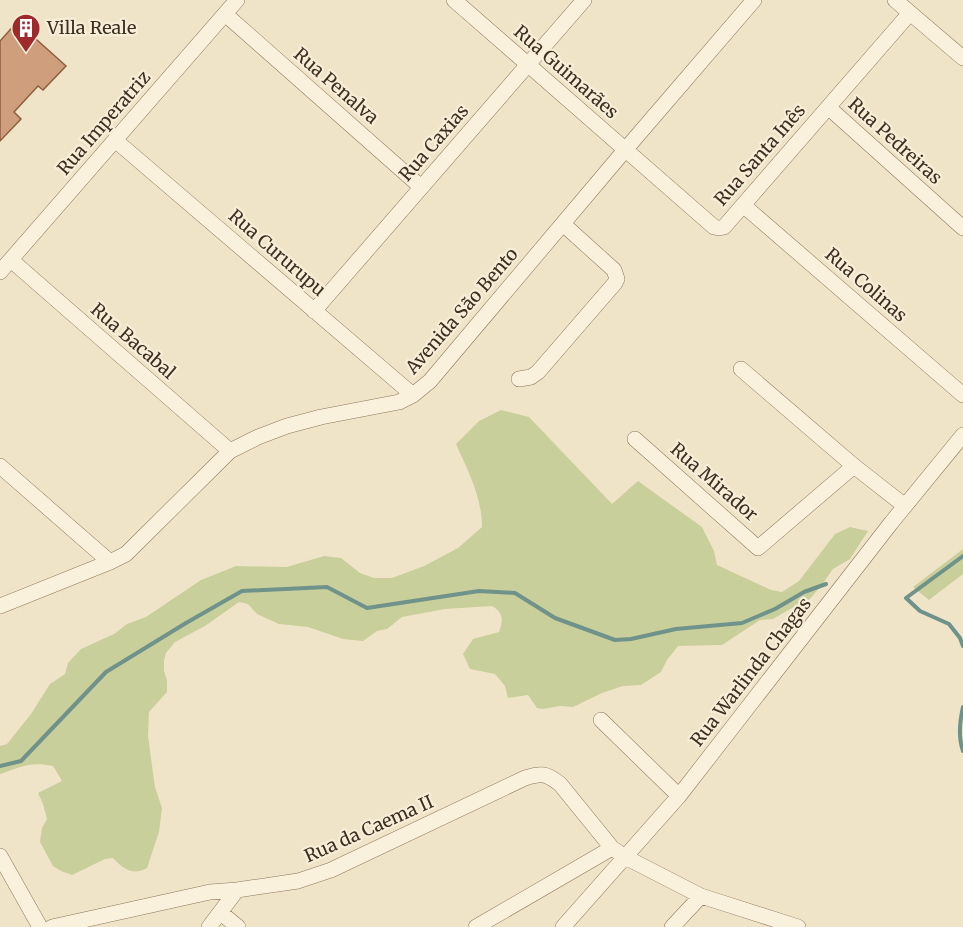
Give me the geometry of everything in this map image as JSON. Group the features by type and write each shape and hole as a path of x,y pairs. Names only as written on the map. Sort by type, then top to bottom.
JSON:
{"street":[{"name":"Rua Imperatriz","path":"0,273 237,0"},
{"name":"Rua Guimarães","path":"454,0 626,150"},
{"name":"Rua Caxias","path":"314,311 584,0"},
{"name":"Avenida São Bento","path":"0,606 126,554 230,451 287,426 399,402 413,395 430,381 754,0"},
{"path":"895,0 963,58"},
{"name":"Rua Santa Inês","path":"626,150 714,227 724,227 910,13"},
{"name":"Rua Penalva","path":"225,14 421,187"},
{"name":"Rua Pedreiras","path":"828,107 963,228"},
{"name":"Rua Cururupu","path":"115,140 413,395"},
{"name":"Rua Colinas","path":"743,205 963,395"},
{"path":"519,379 531,377 538,372 617,279 614,270 562,224"},
{"name":"Rua Bacabal","path":"11,260 230,451"},
{"path":"741,369 854,466 905,506"},
{"name":"Rua Warlinda Chagas","path":"563,927 618,853 679,796 963,435"},
{"name":"Rua Mirador","path":"635,439 758,548 854,466"},
{"path":"0,466 110,562"},
{"path":"601,720 679,796"},
{"name":"Rua da Caema II","path":"52,927 210,892 298,881 331,870 525,778 538,774 549,775 560,784 618,853"},
{"path":"476,927 618,853 701,896 798,927"},
{"path":"0,856 40,927"},
{"path":"209,927 237,890"},
{"path":"672,927 701,896"},
{"path":"221,913 238,927"}],"green space":[{"path":"501,410 529,417 612,504 638,481 702,527 714,551 717,565 771,590 782,592 799,581 835,534 850,527 868,531 850,559 833,569 808,601 773,619 760,620 722,645 678,646 661,672 641,685 623,686 573,707 560,706 543,709 537,708 528,695 508,698 505,686 495,674 470,669 463,654 473,639 499,632 502,617 499,611 492,606 445,609 402,617 387,629 377,631 363,641 343,639 308,627 279,624 257,614 248,604 239,602 205,626 175,642 166,653 164,671 167,692 149,712 148,736 155,787 162,808 159,832 147,868 137,871 128,870 113,858 105,859 72,875 53,866 40,842 42,828 47,819 38,793 62,781 53,766 38,764 0,774 0,746 7,744 31,714 50,684 65,674 68,663 81,649 114,634 127,624 146,617 201,580 236,566 287,567 324,556 341,558 360,573 374,578 392,578 424,566 458,548 482,527 477,495 456,444 479,421"},
{"path":"963,549 963,574 929,600 913,587"}],"building":[{"name":"Villa Reale","path":"17,22 66,66 43,90 38,86 14,112 21,119 0,141 0,41"}],"waterway":[{"path":"963,556 906,598 920,611 949,624 963,646"},
{"path":"0,766 21,761 106,672 242,591 327,587 367,608 479,591 515,593 555,618 615,640 631,639 676,629 742,623 775,609 804,592 826,584"},
{"path":"963,707 960,729 963,751"}],"place":[{"name":"Villa Reale","path":"26,54"}]}
